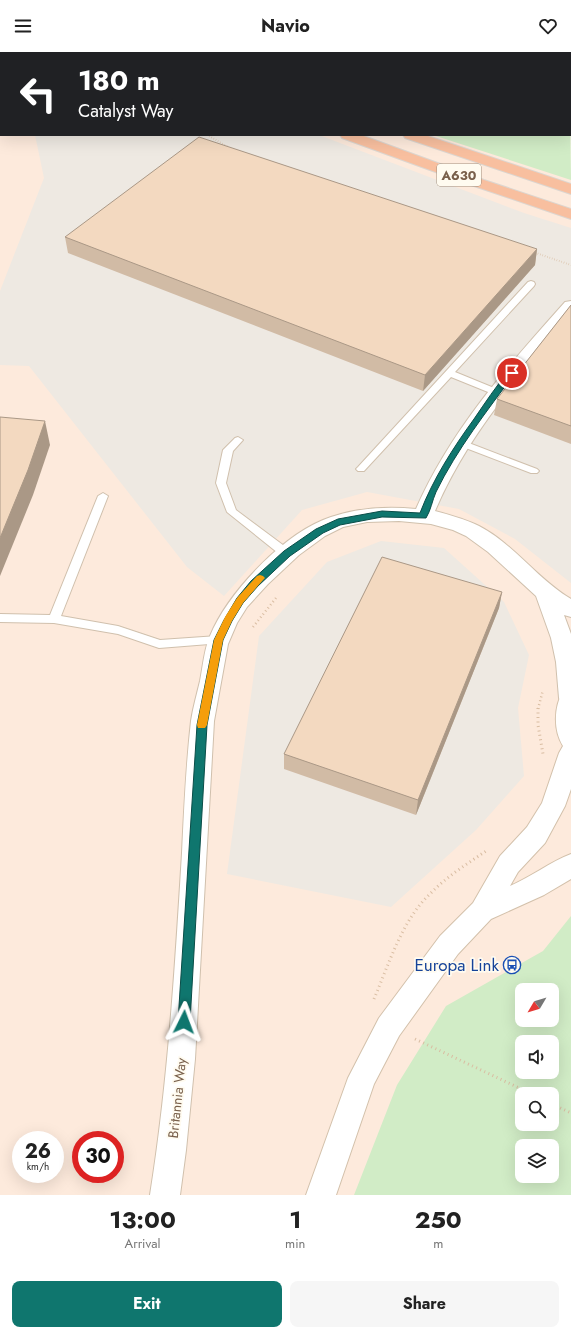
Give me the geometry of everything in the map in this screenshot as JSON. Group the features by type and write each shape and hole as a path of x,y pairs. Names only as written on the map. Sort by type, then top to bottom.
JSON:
{"highway":[{"name":"A630","path":"350,136 479,183 571,214"},
{"name":"A630","path":"413,136 571,189"}],"street":[{"path":"423,516 432,493 461,443 496,392 571,306"},
{"name":"Britannia Way","path":"165,1195 170,1166 183,1038 202,725 218,640 240,601 254,583 287,554 320,531 338,522 382,514 423,516 462,526 480,535 497,546 545,592 571,609"},
{"name":"Britannia Way","path":"545,592 562,638 567,662 571,698"},
{"path":"571,698 567,714 568,730 571,739"},
{"path":"321,1195 362,1078 389,1027 449,945 482,911 509,864 536,835 553,806 571,753"},
{"path":"482,911 535,887 571,865"}],"lane":[{"path":"361,469 531,284"},
{"path":"448,373 496,392"},
{"path":"238,440 228,450 221,484 232,512 287,554"},
{"path":"461,443 534,471"},
{"path":"54,619 103,496"},
{"path":"0,618 54,619 118,630 158,644 218,640"}],"path":[{"path":"209,136 230,148"},
{"path":"533,252 571,264"},
{"path":"218,640 246,635 280,593"},
{"path":"544,760 538,726 538,706 545,686"},
{"path":"389,1027 517,1087"},
{"path":"559,1107 571,1113"}],"shaded area":[{"path":"0,136 455,136 571,174 571,1195 0,1195"},
{"path":"35,136 322,136 524,213 571,228 571,583 515,539 459,509 367,492 302,510 224,596 187,567 29,366 0,365 0,291 44,178"},
{"path":"381,541 444,548 504,602 529,655 518,708 524,776 476,830 391,907 227,874 259,636 327,562"}],"green space":[{"path":"436,136 570,136 571,180"},
{"path":"571,916 571,1195 354,1195 397,1085 446,1006 543,951"}],"building":[{"path":"199,137 537,249 425,375 65,237"},
{"path":"571,305 571,426 497,399"},
{"path":"0,417 45,421 28,470 0,538"},
{"path":"382,557 502,592 418,800 284,754"}],"slow traffic":[{"path":"202,725 218,640 240,601 254,583 260,578"}],"place":[{"name":"Europa Link","path":"512,965"}],"route":[{"path":"184,1022 202,725 218,640 228,620 254,583 287,554 320,531 338,522 382,514 423,516 432,493 461,443 502,384 512,373"}]}
